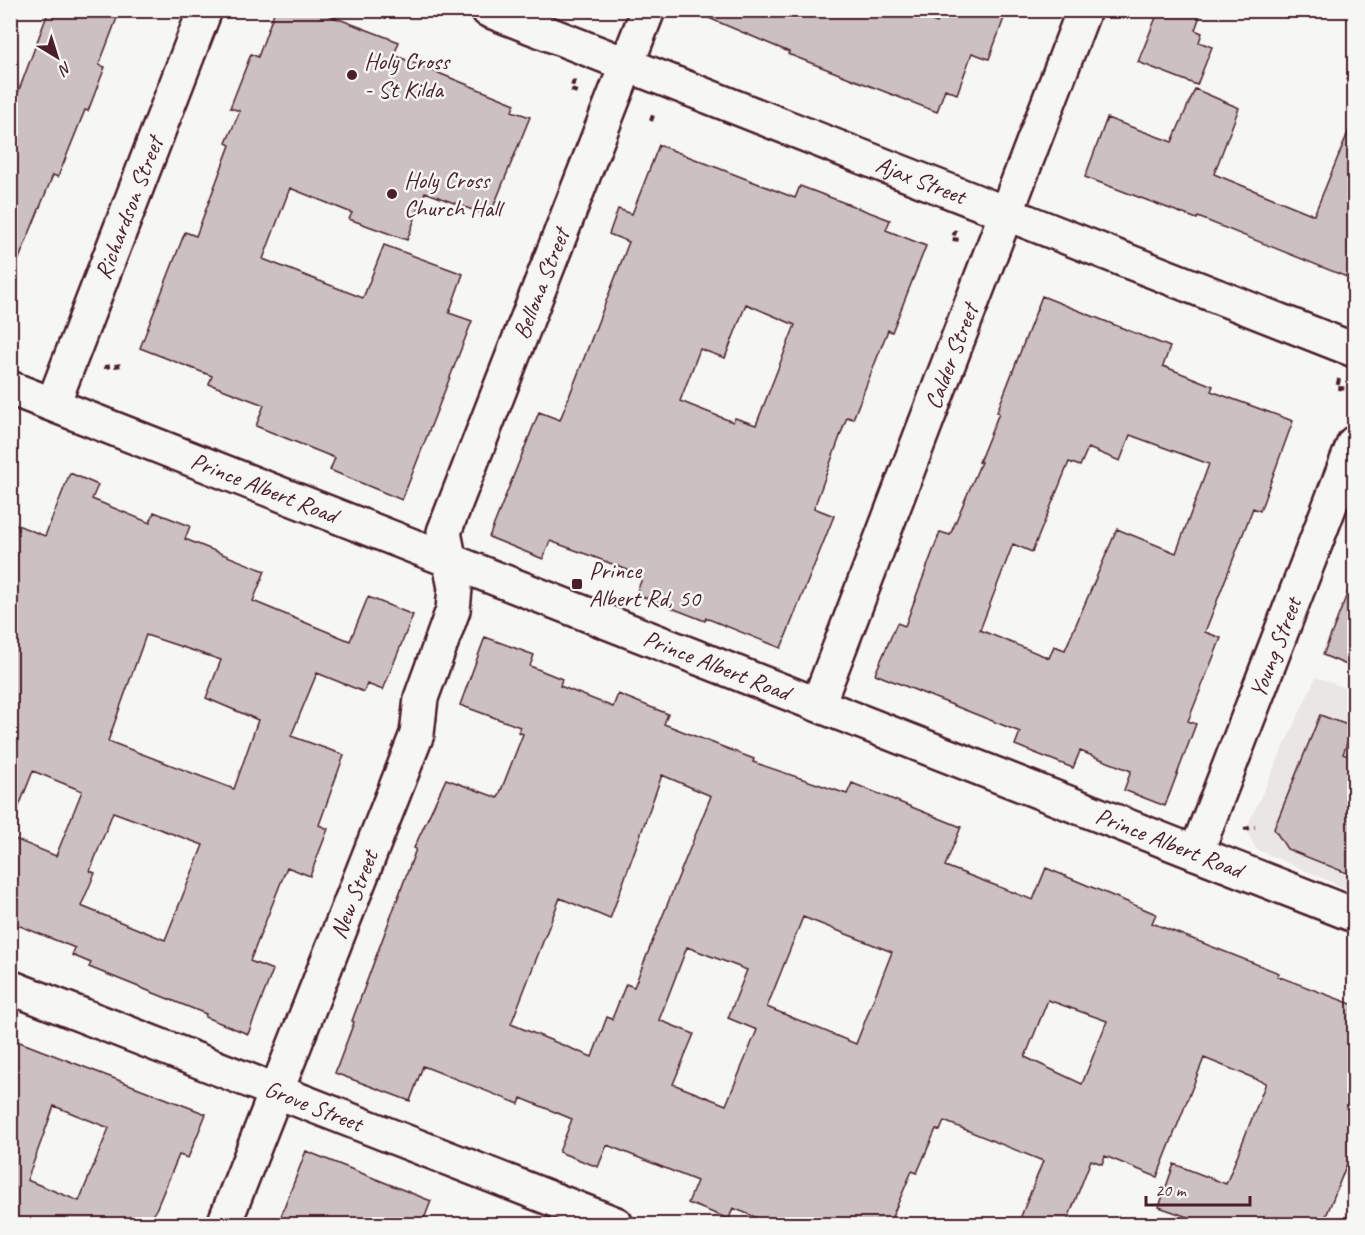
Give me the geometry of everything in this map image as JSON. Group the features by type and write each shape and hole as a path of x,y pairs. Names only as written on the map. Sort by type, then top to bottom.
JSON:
{"street":[{"name":"Richardson Street","path":"53,404 205,10"},
{"name":"Ajax Street","path":"488,10 1354,350"},
{"name":"Bellona Street","path":"450,560 444,532 648,10"},
{"name":"Calder Street","path":"818,704 1084,10"},
{"name":"Prince Albert Road","path":"10,388 1354,915"},
{"name":"Young Street","path":"1196,853 1354,443"},
{"name":"New Street","path":"224,1224 417,734 421,698 453,610 455,588 450,560"},
{"name":"Grove Street","path":"10,987 616,1224"}],"path":[{"path":"102,367 124,365"},
{"path":"1337,388 1352,389"},
{"path":"1244,829 1255,827"}],"shaded area":[{"path":"1316,677 1354,691 1354,892 1256,849 1246,829"}],"building":[{"path":"49,10 120,10 99,65 105,67 88,111 85,110 58,177 53,175 12,276 10,96 16,98"},
{"path":"275,10 315,10 399,42 394,55 515,104 512,111 530,117 492,210 485,208 483,214 425,192 407,240 349,219 352,213 290,188 263,259 363,298 384,245 463,274 449,313 472,321 402,500 330,470 335,458 256,426 264,405 209,384 212,376 140,348 185,232 196,236 230,145 226,143 240,111 230,108 251,54 258,57"},
{"path":"690,10 905,10 937,23 942,10 1007,10 989,59 972,53 957,94 945,89 937,112 788,54 789,52"},
{"path":"1159,10 1202,10 1195,30 1202,33 1199,42 1212,47 1197,85 1138,62"},
{"path":"1195,89 1239,108 1214,174 1314,215 1354,118 1354,280 1198,217 1197,219 1085,177 1107,118 1172,142"},
{"path":"659,145 795,198 800,186 890,220 886,230 926,246 892,332 888,330 853,419 847,417 814,508 834,516 781,648 706,618 705,621 636,594 643,576 594,557 550,541 543,559 489,537 539,412 560,420 629,242 609,234 618,209 632,214","holes":["746,304 795,325 756,425 735,418 733,422 680,401 700,349 725,358"]},
{"path":"1042,296 1170,347 1163,366 1213,386 1211,391 1293,421 1260,511 1253,508 1205,632 1221,638 1188,721 1196,724 1165,806 1124,790 1131,771 1080,751 1073,768 1015,745 1020,732 875,674 897,623 905,626 940,532 950,535 981,462 979,462 999,413 997,412","holes":["1130,435 1209,464 1176,553 1117,529 1065,650 1054,646 1049,658 980,630 1013,544 1032,552 1069,462 1080,466 1088,448 1120,461"]},
{"path":"70,473 98,485 92,499 150,523 154,512 190,526 185,539 265,571 253,601 350,641 368,597 413,615 383,690 367,684 364,692 317,673 291,736 344,755 319,825 328,829 310,876 287,867 250,961 273,970 248,1034 205,1017 206,1014 89,967 91,963 72,955 75,948 10,922 10,837 56,856 82,791 33,771 12,824 10,823 10,522 45,536","holes":["146,635 221,660 206,698 258,720 234,789 108,741","113,812 203,845 165,940 81,906 95,873 90,871"]},
{"path":"1354,579 1354,668 1323,655"},
{"path":"485,637 534,655 530,666 562,679 560,686 613,707 618,694 668,714 664,724 754,759 753,762 847,794 852,783 961,827 945,866 1033,900 1046,868 1156,914 1152,923 1279,973 1277,976 1354,1005 1354,1146 1323,1224 1208,1224 1159,1207 1174,1164 1226,1184 1266,1083 1204,1058 1157,1177 1105,1156 1102,1164 1091,1160 1066,1224 1018,1224 1043,1161 944,1121 940,1131 936,1129 917,1173 912,1171 889,1224 773,1224 733,1208 729,1219 688,1203 697,1181 607,1145 598,1167 559,1152 572,1119 521,1098 519,1104 423,1066 410,1101 335,1073 416,849 414,848 446,779 498,798 523,734 518,732 520,727 460,705","holes":["662,775 711,796 634,987 626,984 612,1019 607,1017 592,1057 511,1024 560,898 610,919","803,917 892,952 856,1044 767,1007","687,947 747,970 728,1018 757,1030 726,1105 673,1084 694,1034 659,1020","1048,1000 1107,1021 1082,1084 1025,1057"]},
{"path":"1320,715 1353,727 1343,754 1354,758 1354,876 1287,849 1274,829"},
{"path":"17,1041 206,1114 188,1158 179,1155 150,1224 10,1224 10,1059","holes":["54,1106 109,1128 79,1201 27,1180"]},
{"path":"306,1151 431,1201 422,1224 278,1224"}],"place":[{"name":"Holy Cross - St Kilda","path":"352,75"},
{"name":"Holy Cross Church Hall","path":"392,194"},
{"name":"Prince Albert Rd, 50","path":"577,584"}]}
